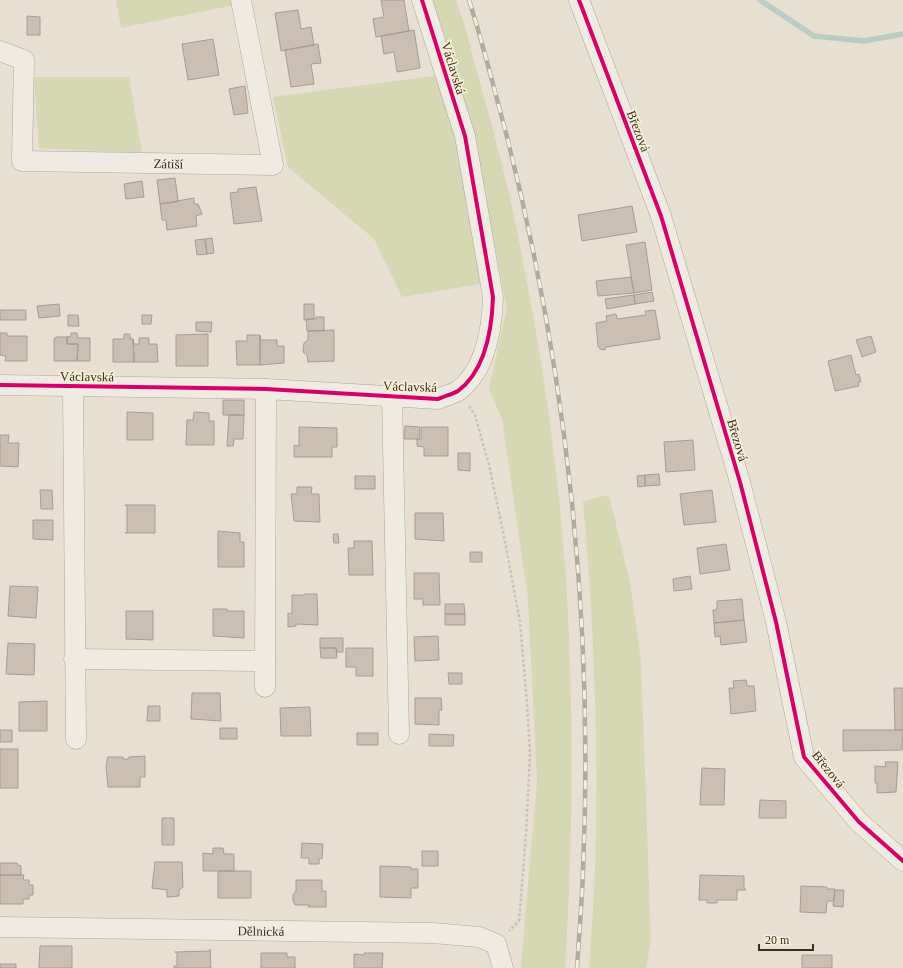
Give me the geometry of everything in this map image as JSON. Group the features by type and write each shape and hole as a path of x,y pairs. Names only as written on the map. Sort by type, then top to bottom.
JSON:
{"street":[{"name":"Zátiší","path":"0,51 24,60 22,161 273,165 241,0"},
{"name":"Václavská","path":"0,385 266,389 438,398 458,391 471,376 489,342 492,320 492,297 465,136 422,0"},
{"name":"Březová","path":"579,0 661,216 740,482 776,622 804,757 859,822 903,861"},
{"name":"Václavská","path":"73,386 74,659 76,739"},
{"path":"265,687 266,389"},
{"name":"Václavská","path":"392,395 398,734"},
{"path":"74,659 265,661"},
{"name":"Dělnická","path":"0,927 432,933 479,937 496,944"},
{"path":"496,944 503,968"}],"path":[{"path":"458,391 475,415 491,472 520,622 527,704 530,754 526,835 519,920 496,944"}],"green space":[{"path":"116,0 233,0 235,5 121,28"},
{"path":"430,0 456,0 465,27 510,198 530,296 553,445 559,495 567,595 571,689 572,782 570,875 565,968 521,968 537,781 528,599 502,419 489,388 507,308 474,141"},
{"path":"441,75 492,282 402,297 374,239 288,167 273,97"},
{"path":"34,77 129,77 142,153 39,148"},
{"path":"609,495 630,583 641,661 651,941 646,968 589,968 595,868 596,730 593,638 583,501"}],"building":[{"path":"381,0 404,0 409,31 376,37 373,19 384,17"},
{"path":"298,10 301,29 311,27 314,45 281,51 275,13"},
{"path":"27,16 40,17 40,35 27,35"},
{"path":"414,30 420,68 397,72 394,52 384,54 381,36"},
{"path":"213,39 219,75 188,80 182,44"},
{"path":"318,44 321,63 311,64 314,84 291,87 285,50"},
{"path":"245,86 248,113 234,115 229,89"},
{"path":"175,178 177,202 160,204 157,180"},
{"path":"142,181 144,197 126,199 124,184"},
{"path":"256,187 262,221 234,224 230,193 238,192 238,189"},
{"path":"194,198 194,204 198,204 202,214 196,216 197,226 167,230 166,220 162,220 160,204"},
{"path":"632,206 637,232 582,241 578,215"},
{"path":"212,238 214,253 207,254 205,239"},
{"path":"205,239 207,254 197,255 195,240"},
{"path":"645,242 652,290 634,293 626,245"},
{"path":"631,277 634,293 598,296 596,281"},
{"path":"652,292 654,301 635,304 634,295"},
{"path":"634,295 635,304 607,309 605,299"},
{"path":"59,304 60,316 39,318 37,306"},
{"path":"304,304 314,304 314,319 304,320"},
{"path":"0,310 26,310 26,320 0,320"},
{"path":"655,310 660,339 606,347 605,350 600,349 598,346 596,323 607,321 606,316 616,314 617,319 646,315 645,311"},
{"path":"68,315 78,315 79,326 68,326"},
{"path":"142,315 152,315 151,324 142,324"},
{"path":"316,317 324,317 324,331 307,331 306,319 316,319"},
{"path":"196,322 212,322 211,332 196,331"},
{"path":"334,330 334,361 308,362 307,355 303,352 304,343 308,340 308,331"},
{"path":"0,333 7,333 7,336 27,336 27,361 5,361 6,356 0,355"},
{"path":"71,333 77,333 78,338 90,338 90,361 77,361 78,344 67,344 67,337 71,336"},
{"path":"124,334 130,334 130,339 133,339 134,362 113,362 113,339 124,339"},
{"path":"208,334 208,366 176,366 176,335"},
{"path":"247,335 260,335 260,365 237,365 236,341 247,341"},
{"path":"260,335 261,340 277,340 277,346 284,346 284,363 260,365"},
{"path":"871,336 876,352 862,357 856,340"},
{"path":"56,337 67,337 67,344 78,344 77,361 54,361 54,339"},
{"path":"139,338 149,338 149,344 157,344 158,362 134,362 133,339 134,344 139,344"},
{"path":"851,355 856,375 859,374 861,382 858,382 859,386 835,391 828,361"},
{"path":"223,400 244,400 244,415 223,415"},
{"path":"127,412 153,413 153,440 127,440"},
{"path":"194,412 209,413 209,421 214,421 214,445 186,445 187,420 193,420"},
{"path":"229,415 244,415 243,439 234,439 233,446 227,446"},
{"path":"405,426 420,427 419,439 404,439"},
{"path":"299,427 337,428 337,447 332,447 332,457 294,457 294,445 299,446"},
{"path":"421,427 448,427 448,456 424,456 424,447 417,446 417,439 421,439"},
{"path":"0,435 9,435 8,443 19,443 18,467 0,466"},
{"path":"693,440 695,470 666,472 664,442"},
{"path":"458,453 470,453 470,471 458,470"},
{"path":"659,474 660,485 645,486 645,475"},
{"path":"645,475 645,486 638,487 637,476"},
{"path":"355,476 375,476 375,489 355,489"},
{"path":"297,487 312,487 311,494 319,494 320,522 294,521 291,494 297,494"},
{"path":"40,490 52,490 53,509 41,509"},
{"path":"712,490 716,522 684,525 680,494"},
{"path":"125,505 155,505 155,533 125,533 127,532 127,506"},
{"path":"415,513 443,513 444,541 415,539"},
{"path":"33,520 53,520 53,540 33,539"},
{"path":"218,531 240,533 240,542 244,542 244,567 218,567"},
{"path":"333,534 338,534 339,543 334,543"},
{"path":"354,541 372,541 373,575 349,575 348,548 354,548"},
{"path":"726,544 730,570 700,574 697,548"},
{"path":"470,552 482,552 482,562 470,562"},
{"path":"414,573 439,573 440,605 423,605 423,599 414,599"},
{"path":"690,576 692,589 674,591 673,579"},
{"path":"10,586 38,587 36,618 8,616"},
{"path":"317,594 318,625 296,624 296,626 288,627 288,613 292,614 292,595"},
{"path":"742,599 744,620 714,623 713,610 717,610 717,601"},
{"path":"445,604 464,604 465,614 445,614"},
{"path":"213,609 244,611 244,638 213,636"},
{"path":"126,611 153,611 153,640 126,639"},
{"path":"445,614 465,614 465,625 445,625"},
{"path":"744,620 747,642 721,645 720,636 715,637 714,623"},
{"path":"438,636 439,660 415,661 414,637"},
{"path":"320,638 343,638 343,652 337,652 336,648 320,648"},
{"path":"8,643 35,644 34,675 6,674"},
{"path":"320,648 336,648 337,658 321,658"},
{"path":"346,648 373,648 373,676 356,676 356,667 346,667"},
{"path":"448,673 462,673 462,684 449,684"},
{"path":"746,680 747,686 754,686 756,711 731,714 729,688 734,688 733,681"},
{"path":"894,688 903,688 903,730 895,730"},
{"path":"192,693 220,693 221,721 191,719"},
{"path":"415,698 441,698 442,710 439,710 439,725 415,724"},
{"path":"47,701 47,731 19,731 19,702"},
{"path":"148,706 160,706 160,721 147,721"},
{"path":"310,707 311,736 281,736 280,708"},
{"path":"220,728 237,728 237,739 220,739"},
{"path":"0,730 12,730 12,742 0,742"},
{"path":"843,730 903,730 902,750 843,751"},
{"path":"357,733 378,733 378,745 357,745"},
{"path":"429,734 454,735 453,746 429,746"},
{"path":"0,749 18,749 18,788 0,788"},
{"path":"145,756 145,777 140,777 140,787 108,787 106,766 108,757 123,757 123,759 128,759 129,757"},
{"path":"885,762 898,762 896,792 877,793 877,783 875,783 875,766 886,767"},
{"path":"702,768 725,769 724,805 700,805"},
{"path":"760,800 786,801 786,818 759,818"},
{"path":"162,818 174,818 174,845 162,845"},
{"path":"302,843 323,844 322,859 319,858 319,864 309,864 309,858 301,858"},
{"path":"213,848 223,848 224,854 234,854 234,871 203,871 203,853 213,854"},
{"path":"422,851 438,851 438,866 422,866"},
{"path":"155,862 182,862 183,887 179,890 179,896 167,897 167,890 152,888"},
{"path":"0,863 17,863 21,866 21,875 0,875"},
{"path":"380,866 411,867 411,869 418,869 418,888 411,888 411,898 380,897"},
{"path":"218,871 251,871 251,898 218,898"},
{"path":"0,875 24,875 23,880 29,880 29,885 33,885 33,895 29,895 29,899 23,899 23,904 0,904"},
{"path":"700,875 744,876 744,888 746,890 737,890 737,900 717,900 717,903 707,903 707,900 699,900"},
{"path":"296,880 322,880 322,891 326,891 326,907 295,905 293,895 296,891"},
{"path":"801,886 827,887 827,889 835,889 834,901 827,901 826,913 800,912"},
{"path":"835,890 844,890 843,907 833,906"},
{"path":"40,946 72,946 72,968 39,968"},
{"path":"210,949 211,968 174,968 174,966 177,966 177,953 175,952 210,951"},
{"path":"261,953 287,953 287,957 295,957 295,968 261,968"},
{"path":"364,953 383,953 382,968 354,968 354,954 364,955"},
{"path":"802,955 832,955 832,968 802,968"},
{"path":"0,964 16,964 16,968 0,968"}],"waterway":[{"path":"760,0 814,36 864,41 903,34"}],"railway":[{"path":"469,0 506,133 527,223 545,314 560,406 572,498 580,591 584,684 585,777 583,882 577,968"}],"cycle path":[{"path":"0,385 266,389 438,399 458,391 468,382 475,372 486,348 491,322 493,297 465,136 422,0"},
{"path":"579,0 661,216 740,482 776,622 804,757 859,822 903,861"}]}
